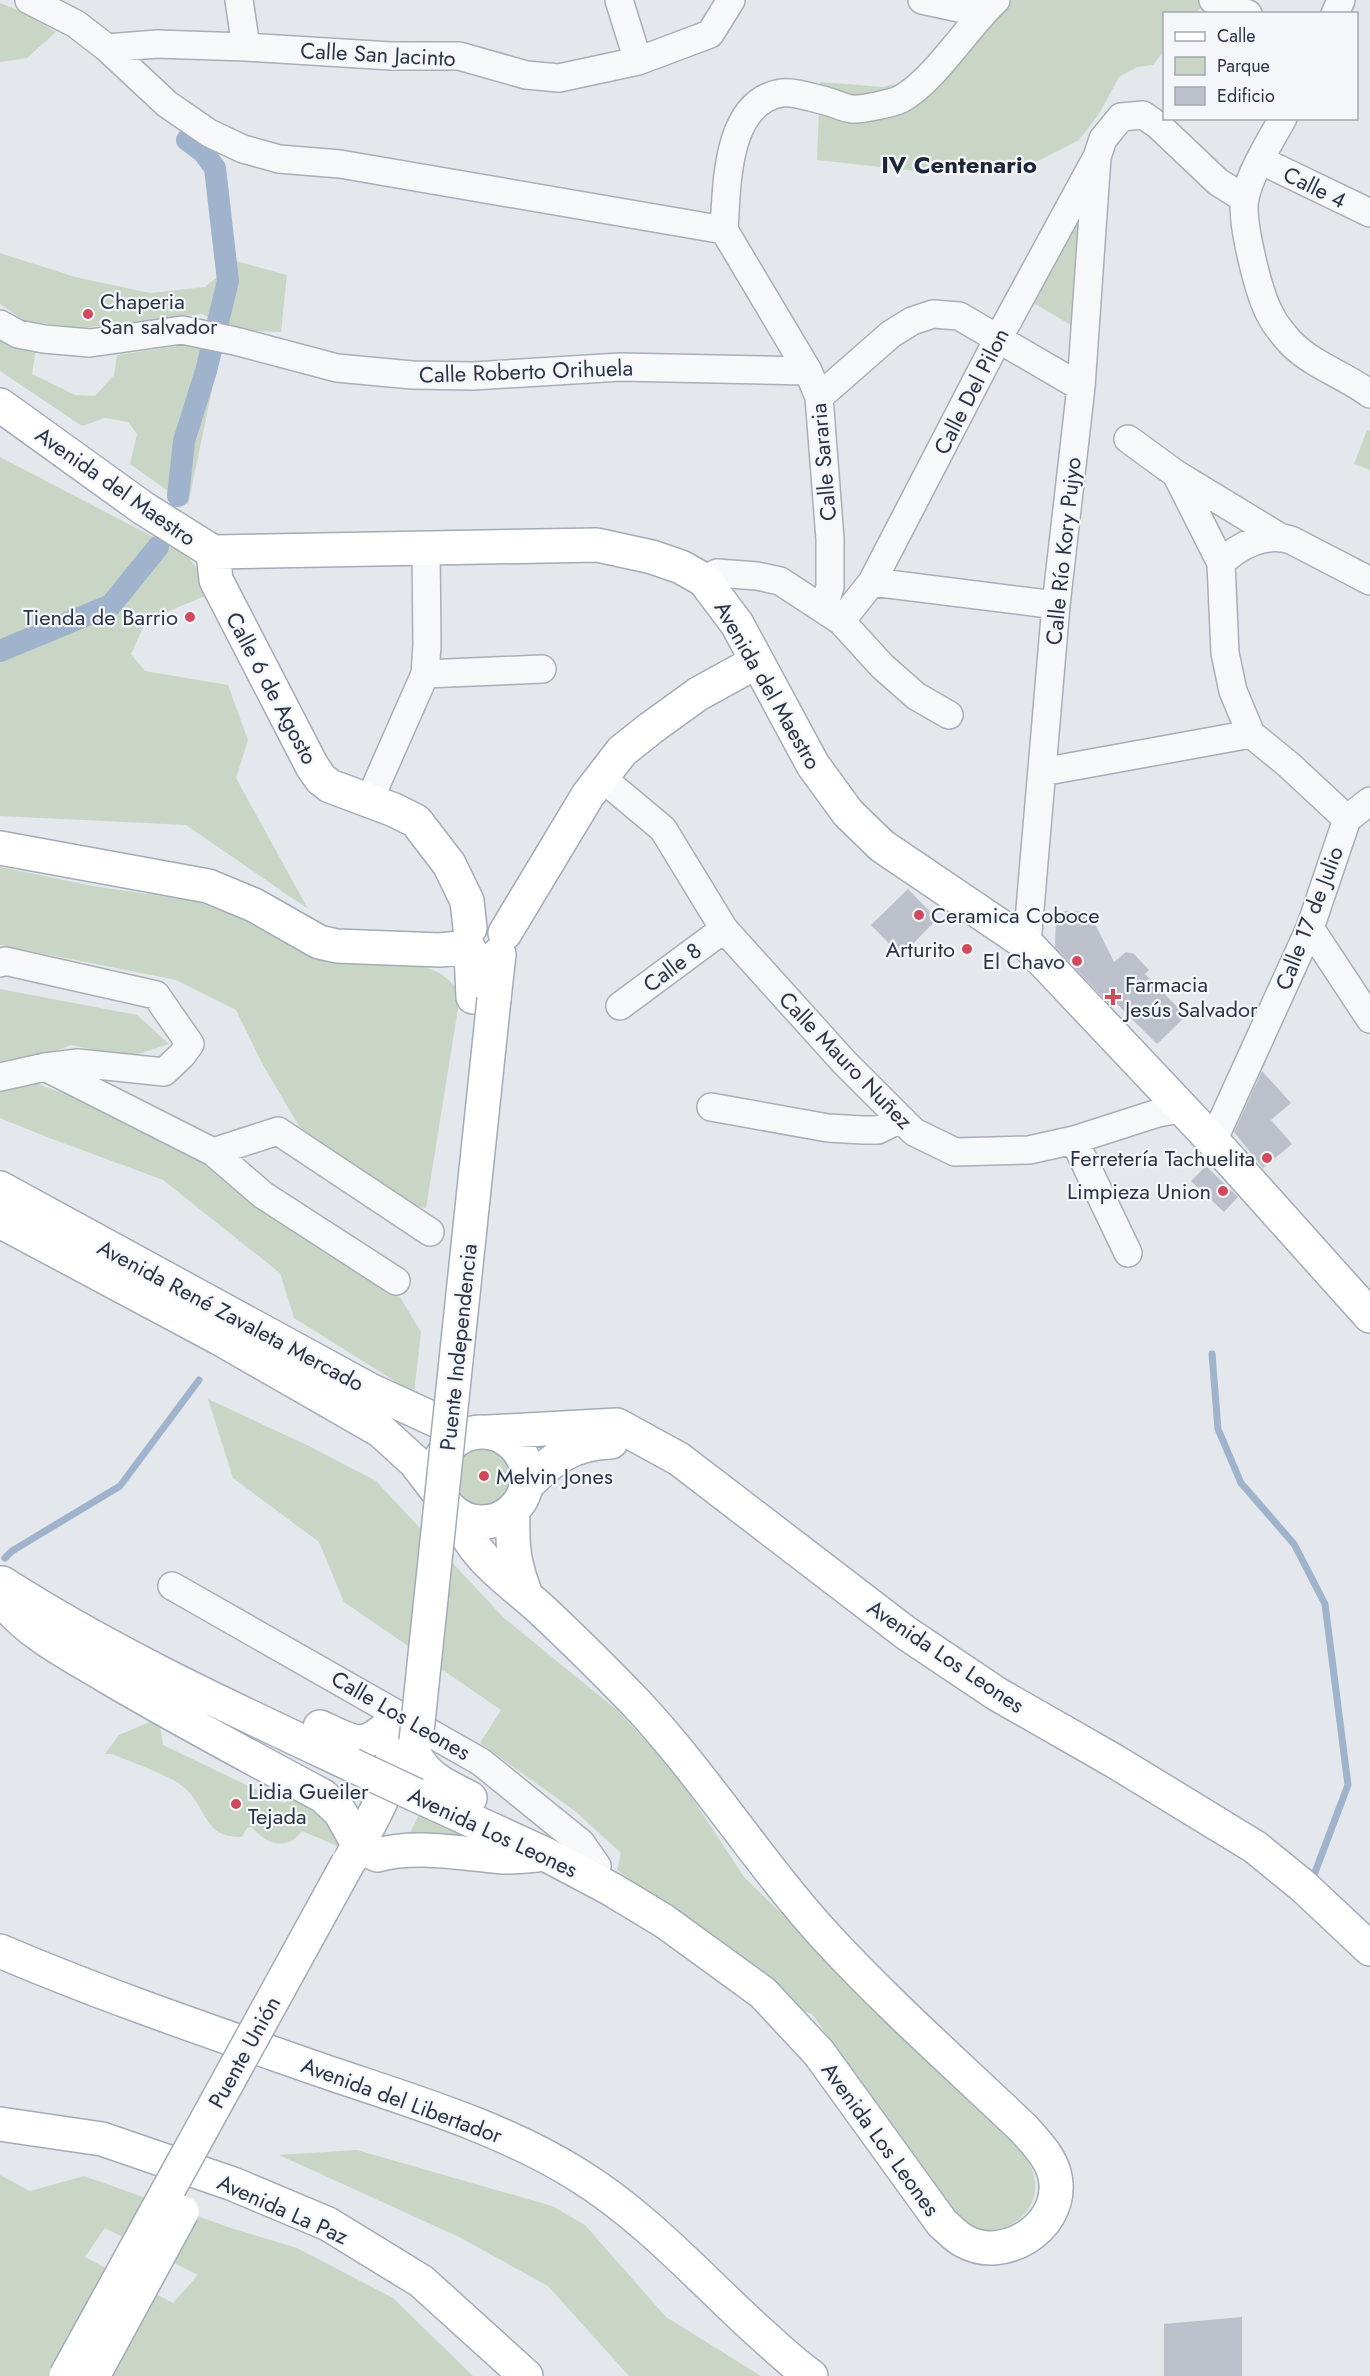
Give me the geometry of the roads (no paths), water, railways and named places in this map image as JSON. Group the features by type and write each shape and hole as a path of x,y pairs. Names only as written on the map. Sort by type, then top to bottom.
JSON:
{"main road":[{"name":"Avenida del Maestro","path":"0,405 142,508 213,552 597,545 652,556 681,567 704,580 737,624 813,765 848,813 882,846 1028,945 1213,1141 1370,1316"},
{"name":"Calle 6 de Agosto","path":"213,552 216,580 312,766 330,786 416,821 449,864 467,901 483,943"},
{"path":"0,848 208,886 254,904 319,942 337,946 440,950 483,943 622,751 698,694 756,662"},
{"name":"Puente Independencia","path":"409,1739 484,998 483,943"},
{"name":"Avenida René Zavaleta Mercado","path":"0,1188 370,1390 478,1433"},
{"name":"Avenida René Zavaleta Mercado","path":"0,1221 219,1338 381,1431 414,1462 449,1505"},
{"name":"Avenida Los Leones","path":"478,1433 617,1425 679,1459 906,1633 997,1694 1146,1780 1255,1847 1303,1886 1370,1949"},
{"path":"520,1497 528,1476 525,1460 517,1447 504,1437 478,1433 446,1449 440,1460 438,1484 449,1505 472,1521 486,1522 501,1518 520,1497 544,1467 568,1450 595,1442 643,1440"},
{"name":"Avenida Los Leones","path":"520,1497 513,1553 516,1569 526,1595"},
{"name":"Avenida Los Leones","path":"0,1582 177,1683 545,1854 664,1921 763,1993 819,2053 942,2223 964,2241 983,2247 1007,2246 1028,2237 1044,2222 1053,2204 1056,2184 1053,2168 1044,2152 1024,2128 871,1983 828,1939 659,1729 593,1659 526,1595 504,1579 468,1537 449,1505"},
{"path":"0,1597 27,1627 65,1652 162,1710 323,1796 340,1812 363,1859 393,1851 414,1849 507,1857 545,1854"},
{"path":"64,1620 89,1618 178,1663 355,1743 409,1739 422,1769 440,1783 510,1817 545,1854"},
{"name":"Puente Unión","path":"93,2376 363,1859 393,1762 409,1739"},
{"name":"Puente Unión","path":"66,2376 363,1859"},
{"name":"Avenida del Libertador","path":"0,1951 209,2032 445,2112 519,2144 578,2175 653,2231 745,2318 811,2376"},
{"name":"Avenida La Paz","path":"0,2124 102,2139 233,2184 328,2224 421,2281 526,2376"}],"street":[{"path":"29,0 76,24 107,48 167,104 209,133 243,149 279,159 340,164 724,230 730,158 737,134 754,105 767,97 783,92 854,109 900,100 921,83 989,7"},
{"path":"239,0 246,47"},
{"path":"619,0 638,61"},
{"name":"Calle San Jacinto","path":"107,48 150,44 391,56 459,56 526,75 559,78 638,61 710,34 731,0"},
{"path":"922,0 989,7"},
{"path":"1213,0 1243,12"},
{"name":"Calle Del Pilon","path":"832,615 872,582 998,339 1097,157 1103,139 1121,117 1143,114 1159,126 1218,182 1245,198"},
{"path":"1282,120 1260,160 1245,198 1248,240 1256,276 1270,316 1291,342 1320,366 1369,392"},
{"name":"Calle Río Kory Pujyo","path":"1028,945 1056,605 1081,387 1097,157"},
{"name":"Calle 4","path":"1260,160 1370,213"},
{"name":"Calle Sararia","path":"724,230 808,371 819,397 830,539 832,615"},
{"path":"819,397 891,334 912,321 933,314 959,316 1081,387"},
{"name":"Calle Roberto Orihuela","path":"0,324 18,333 44,339 90,343 182,330 235,341 337,368 412,375 472,376 621,367 808,371"},
{"path":"1128,439 1176,474 1278,536 1291,540 1370,581"},
{"path":"1176,474 1221,563 1225,653 1233,691 1251,734 1289,765 1347,819"},
{"path":"1221,563 1249,543 1278,536"},
{"path":"369,801 425,675 426,549"},
{"path":"704,580 717,573 757,576 780,581 832,615 882,666 916,696 949,715"},
{"path":"872,582 1056,605"},
{"path":"425,675 542,669"},
{"path":"1042,772 1251,734"},
{"name":"Calle Mauro Nuñez","path":"602,778 663,829 724,929 844,1062 914,1132 955,1152 1029,1150 1074,1140 1180,1108"},
{"name":"Calle 17 de Julio","path":"1213,1141 1310,928 1347,819 1370,801"},
{"path":"1310,928 1370,1019"},
{"name":"Calle 8","path":"620,1006 724,929"},
{"path":"0,963 5,961 156,995 189,1044 182,1055 164,1072 78,1064 45,1067 0,1077"},
{"path":"45,1067 213,1152 264,1195 396,1281"},
{"path":"711,1107 828,1128 878,1130 900,1119"},
{"path":"213,1152 278,1131 430,1232"},
{"path":"1074,1140 1128,1253"},
{"name":"Calle Los Leones","path":"172,1586 481,1762 581,1843 597,1866 591,1878"}],"waterway":[{"path":"178,496 184,441 206,371 228,281 215,168 203,152 187,140"},
{"path":"0,651 111,605 158,547"},
{"path":"1212,1354 1218,1429 1241,1483 1294,1544 1325,1604 1348,1785 1314,1875"},
{"path":"5,1558 12,1551 120,1486 199,1380"}],"place":[{"name":"Chaperia San salvador","path":"88,314"},
{"name":"Tienda de Barrio","path":"190,617"},
{"name":"Ceramica Coboce","path":"919,915"},
{"name":"Arturito","path":"967,949"},
{"name":"El Chavo","path":"1077,961"},
{"name":"Farmacia Jesús Salvador","path":"1113,997"},
{"name":"Ferretería Tachuelita","path":"1267,1158"},
{"name":"Limpieza Union","path":"1223,1191"},
{"name":"Melvin Jones","path":"484,1476"},
{"name":"Lidia Gueiler Tejada","path":"236,1804"}],"district":[{"name":"IV Centenario","path":"959,164"}]}
